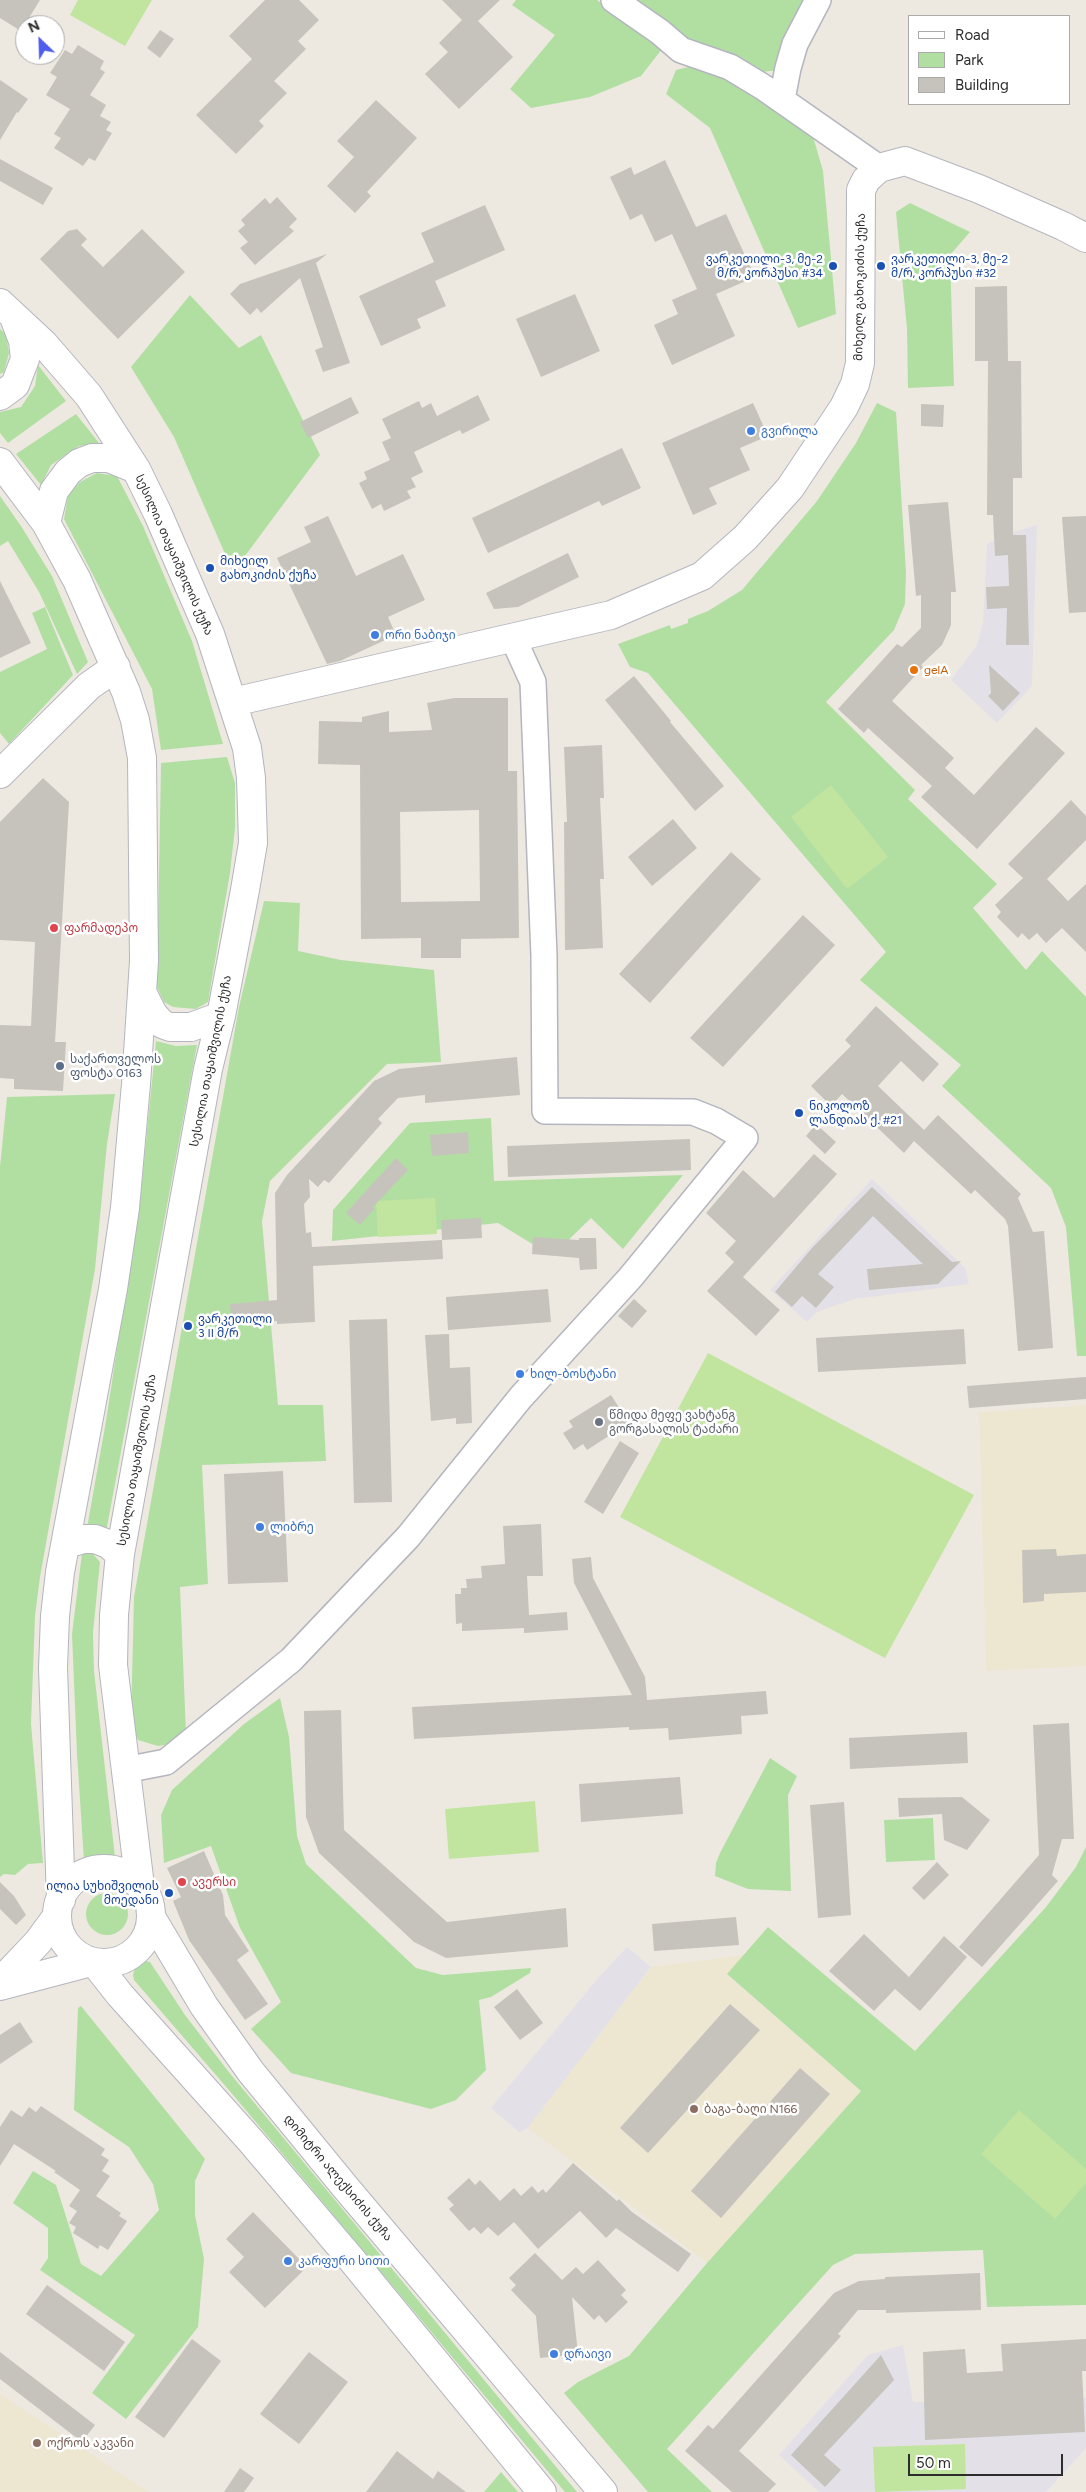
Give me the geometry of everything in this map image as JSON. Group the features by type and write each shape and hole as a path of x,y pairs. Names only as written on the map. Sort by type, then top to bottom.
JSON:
{"main road":[{"path":"879,168 905,161 979,189 1086,238"},
{"name":"მიხეილ გახოკიძის ქუჩა","path":"233,702 611,615 702,576 745,538 790,488 844,407 855,384 860,363 861,190 866,180 879,168"},
{"path":"0,396 15,385 25,359 23,341 6,308"},
{"name":"სესილია თაყაიშვილის ქუჩა","path":"6,308 44,344 89,396 136,469 185,573 210,634 247,748 251,778 253,843 221,1016 208,1069 120,1554 114,1615 113,1665 140,1886"},
{"path":"46,523 54,491 68,472 79,464 92,458 109,458 136,469"},
{"path":"0,462 46,523 77,580 116,667 135,720 142,758 142,992 125,1208 113,1289 56,1607 53,1668 60,1931 66,1944 77,1955 92,1962 250,2140 352,2260 542,2492"},
{"path":"0,774 88,686 116,667"},
{"path":"142,992 153,1014 162,1024 170,1027 191,1028 221,1016"},
{"path":"66,1544 84,1539 95,1539 108,1544 120,1554"},
{"path":"0,1982 38,1942 59,1908 67,1888 77,1878 96,1871 117,1871 129,1877 140,1886 150,1906 152,1917 148,1933 140,1948 127,1958 111,1963 92,1962 0,1986"},
{"name":"დიმიტრი ალექსიძის ქუჩა","path":"152,1917 204,2006 251,2072 352,2196 603,2492"}],"street":[{"path":"614,0 660,32 681,50 730,67 782,99 879,168"},
{"path":"782,99 795,44 818,0"},
{"path":"125,1770 166,1762 291,1660 408,1537 521,1397 630,1278 745,1138 716,1121 694,1112 544,1111 544,956 533,682 513,638"}],"shaded area":[{"path":"1037,525 1032,686 997,723 951,680 977,645 983,623 987,544 1007,534"},
{"path":"872,1179 966,1269 969,1284 855,1299 817,1312 807,1322 770,1290"},
{"path":"1086,1405 1086,1666 986,1671 979,1412"},
{"path":"627,1947 651,1967 528,2128 519,2132 491,2108 599,1977"},
{"name":"ბაგა-ბაღი N166","path":"744,1955 727,1975 861,2091 707,2263 528,2128 651,1967"},
{"path":"903,2345 913,2402 1086,2398 1086,2448 1046,2492 819,2492 779,2455 868,2355"},
{"name":"ოქროს აკვანი","path":"0,2394 149,2492 0,2492"}],"green space":[{"path":"78,0 152,0 125,46 70,15"},
{"path":"516,0 597,0 662,49 641,76 590,97 531,108 510,89 555,35 512,5"},
{"path":"625,0 811,0 779,70 754,73 686,42"},
{"path":"693,66 728,78 812,133 823,171 836,314 798,328 710,128 666,94 676,70"},
{"path":"910,203 970,232 950,255 954,386 908,388 907,329 896,212"},
{"path":"190,295 239,348 261,335 320,455 233,572 174,437 131,367"},
{"path":"0,329 6,334 9,353 4,372 0,374"},
{"path":"38,365 66,401 8,443 0,433 0,412 21,407 35,386"},
{"path":"877,403 896,412 906,572 905,604 894,630 826,702 915,790 908,799 997,884 973,908 1026,970 1042,951 1086,997 1086,1356 1077,1356 1066,1227 1051,1188 942,1086 961,1065 860,980 886,952 648,673 630,667 618,644 670,625 671,629 688,623 688,619 708,611 742,590 817,501 856,443"},
{"path":"76,414 99,443 79,446 51,465 41,485 16,454"},
{"path":"97,473 117,476 143,526 192,641 223,744 161,750 152,689 64,519 68,496 80,482"},
{"path":"0,496 52,576 88,662 77,674 39,592 8,541 0,546"},
{"path":"45,607 73,675 9,744 0,733 0,672 47,649 32,613"},
{"path":"227,757 235,783 235,828 230,873 208,1002 196,1009 173,1007 164,1002 157,987 161,763"},
{"path":"831,785 888,857 847,889 791,817"},
{"path":"264,901 300,903 298,951 341,960 434,970 441,1062 387,1064 270,1181 262,1221 278,1405 323,1405 326,1461 202,1465 208,1584 180,1587 186,1733 192,1740 158,1746 138,1740 131,1721 134,1597 239,1007"},
{"path":"156,1041 176,1046 197,1045 106,1532 87,1528 106,1421 141,1192"},
{"path":"115,1094 107,1144 95,1269 40,1577 35,1616 31,1724 43,1863 28,1864 15,1875 4,1874 0,1877 0,1167 7,1097"},
{"path":"491,1118 494,1181 683,1175 623,1249 591,1218 552,1256 498,1223 332,1241 333,1210 410,1123"},
{"path":"435,1198 437,1234 378,1237 376,1201"},
{"path":"708,1353 974,1495 885,1658 620,1517"},
{"path":"91,1552 100,1562 93,1633 94,1671 115,1857 100,1857 84,1861 72,1634 82,1553"},
{"path":"280,1698 289,1737 297,1836 306,1864 416,1968 443,1975 531,1968 530,1973 491,1997 479,2000 486,2070 456,2100 431,2109 291,2073 251,2029 281,2002 240,1928 211,1846 164,1863 161,1815 172,1790 244,1724"},
{"path":"770,1758 797,1776 788,1795 791,1891 748,1889 715,1876 716,1863 720,1853"},
{"path":"535,1801 539,1852 449,1859 445,1809"},
{"path":"933,1818 935,1860 886,1862 884,1820"},
{"path":"1086,1847 1086,2305 987,2307 983,2250 855,2254 833,2265 667,2449 712,2492 648,2492 564,2393 578,2382 629,2356 707,2263 861,2091 727,1974 768,1927 915,2051 1046,1907 1076,1867"},
{"path":"111,1893 119,1896 125,1902 128,1914 125,1926 119,1932 103,1935 95,1932 89,1926 86,1910 89,1902 95,1896"},
{"path":"145,1961 150,1962 185,2015 228,2071 577,2492 565,2492 234,2096 134,1980 135,1969"},
{"path":"81,2006 205,2159 195,2181 195,2215 204,2259 198,2327 126,2419 92,2393 135,2335 40,2270 48,2258 48,2228 13,2203 33,2171 56,2185 81,2264 101,2276 159,2210 153,2184 129,2147 74,2110 78,2008"},
{"path":"1019,2110 1086,2169 1086,2183 1055,2219 981,2154"},
{"path":"965,2444 966,2489 875,2492 873,2447"},
{"path":"501,2472 518,2492 484,2492"}],"building":[{"path":"0,0 40,0 31,15 15,15 15,27 0,18"},
{"path":"265,0 299,0 319,20 298,41 306,49 274,81 287,93 259,121 264,126 236,154 196,115 252,59 229,36"},
{"path":"442,0 500,0 478,21 513,57 459,109 425,74 448,52 439,43 462,20"},
{"path":"160,30 174,39 160,58 147,48"},
{"path":"78,45 104,61 100,69 105,72 90,95 106,105 100,116 111,122 106,130 112,133 95,161 89,158 83,166 54,148 61,138 54,134 70,109 46,95 57,77 50,73 55,65 65,65 65,50 72,54"},
{"path":"0,80 28,99 17,112 0,140"},
{"path":"376,100 417,138 367,192 371,196 355,213 327,186 354,157 337,141"},
{"path":"0,159 53,188 43,205 0,181"},
{"path":"665,160 696,227 726,214 755,277 716,294 735,336 672,365 654,325 678,314 672,300 697,289 672,234 655,242 642,214 630,220 610,177 631,167 634,175"},
{"path":"277,197 297,219 289,227 294,231 255,265 240,248 248,242 238,231 245,225 241,220 265,198 270,204"},
{"path":"485,205 505,250 435,281 446,306 417,319 421,328 381,346 359,296 434,262 421,233"},
{"path":"77,229 87,239 81,245 103,267 142,229 185,272 118,339 40,259 68,231"},
{"path":"327,254 316,263 350,363 323,372 315,350 323,347 300,278 261,313 257,308 250,315 230,294 240,284"},
{"path":"1007,286 1008,361 1021,361 1022,478 1013,478 1013,535 1026,535 1029,645 1006,645 1007,608 987,609 986,587 1009,586 1008,555 995,556 993,515 987,515 988,361 975,361 975,287"},
{"path":"575,294 600,351 541,377 516,319"},
{"path":"478,395 490,420 462,434 460,430 414,452 423,472 411,478 416,487 407,491 411,498 384,511 381,504 372,509 359,483 367,479 364,472 390,460 382,442 391,438 382,419 419,401 422,408 431,403 437,416"},
{"path":"351,397 359,413 308,438 300,422"},
{"path":"753,403 768,436 740,448 750,470 709,488 717,504 693,515 662,443"},
{"path":"921,404 944,405 943,427 921,426"},
{"path":"622,448 641,488 602,506 599,501 488,553 472,518"},
{"path":"948,502 956,592 951,592 951,625 942,645 921,665 923,667 892,701 954,758 945,768 974,795 1036,727 1065,753 977,849 921,797 932,786 868,728 864,733 838,709 897,644 902,647 921,628 921,595 916,596 908,505"},
{"path":"328,516 356,576 403,554 425,600 388,617 396,635 340,661 327,664 277,558 311,542 304,527"},
{"path":"1086,516 1086,612 1069,613 1062,517"},
{"path":"568,553 579,577 518,607 494,609 486,593"},
{"path":"0,581 31,643 0,658"},
{"path":"989,665 1020,693 1003,711 988,696 991,693"},
{"path":"634,676 724,786 695,811 605,700"},
{"path":"454,698 508,698 508,771 517,771 519,938 461,939 461,958 421,958 421,938 361,939 360,765 318,764 319,721 362,722 362,717 389,711 389,732 432,730 427,703","holes":["479,810 480,901 401,902 400,812"]},
{"path":"602,745 604,798 600,798 604,879 600,879 603,948 565,950 564,822 567,822 564,747"},
{"path":"43,778 69,802 55,1042 66,1042 63,1091 14,1089 14,1079 0,1078 0,1025 31,1026 35,942 0,940 0,822"},
{"path":"1071,800 1086,816 1086,840 1047,879 1068,901 1086,884 1086,952 1062,928 1046,943 1037,933 1029,940 1022,933 1018,938 997,917 1001,912 995,905 1023,878 1008,864"},
{"path":"673,819 697,848 652,886 628,857"},
{"path":"731,852 761,879 650,1003 619,974"},
{"path":"803,915 835,945 723,1067 690,1038"},
{"path":"876,1006 939,1064 923,1082 901,1061 878,1086 924,1130 938,1115 1021,1194 1018,1198 1033,1232 1044,1231 1053,1348 1018,1351 1008,1226 1005,1219 975,1190 971,1194 914,1141 904,1153 842,1094 831,1106 811,1086 851,1046 845,1040"},
{"path":"517,1057 520,1095 425,1103 425,1095 398,1098 378,1119 382,1123 329,1183 324,1180 318,1187 309,1179 310,1197 304,1204 306,1233 311,1232 312,1247 442,1240 443,1259 313,1266 315,1322 277,1324 277,1321 232,1326 230,1304 277,1300 275,1193 287,1175 374,1081 399,1069"},
{"path":"816,1124 836,1142 825,1154 806,1136"},
{"path":"468,1132 469,1153 432,1156 430,1135"},
{"path":"690,1139 691,1170 508,1177 507,1146"},
{"path":"814,1154 837,1174 743,1277 780,1310 756,1336 707,1291 734,1262 725,1253 736,1241 706,1213 743,1170 774,1198"},
{"path":"396,1158 408,1170 373,1207 375,1208 360,1225 346,1213"},
{"path":"872,1187 952,1262 961,1261 938,1284 869,1290 867,1269 923,1264 873,1216 818,1274 834,1287 816,1308 802,1296 792,1307 775,1292 812,1248"},
{"path":"481,1218 482,1238 442,1240 441,1220"},
{"path":"533,1237 579,1240 579,1238 596,1238 597,1269 580,1270 579,1258 532,1254"},
{"path":"548,1289 551,1322 448,1330 446,1297"},
{"path":"634,1299 647,1311 632,1328 618,1316"},
{"path":"387,1319 392,1502 354,1503 349,1320"},
{"path":"964,1329 966,1364 818,1372 816,1338"},
{"path":"449,1334 450,1368 470,1367 472,1423 456,1424 456,1418 431,1421 425,1335"},
{"path":"1086,1377 1086,1399 969,1408 967,1386"},
{"name":"წმიდა მეფე ვახტანგ გორგასალის ტაძარი","path":"611,1395 629,1423 587,1450 583,1444 574,1450 563,1433 573,1427 569,1421"},
{"path":"620,1441 639,1453 603,1514 584,1502"},
{"path":"283,1471 288,1582 228,1584 224,1474"},
{"path":"541,1524 543,1576 527,1576 529,1615 567,1612 568,1630 524,1633 524,1628 462,1631 462,1623 456,1624 455,1594 461,1594 461,1588 467,1588 466,1579 482,1578 481,1566 505,1564 503,1526"},
{"path":"1056,1549 1057,1556 1086,1554 1086,1592 1044,1594 1044,1601 1023,1603 1022,1550"},
{"path":"591,1557 593,1578 645,1677 647,1700 766,1691 768,1714 741,1716 742,1734 669,1740 668,1728 629,1730 629,1727 414,1739 412,1707 632,1695 574,1583 572,1559"},
{"path":"341,1710 344,1830 447,1922 566,1908 568,1947 446,1958 414,1942 319,1853 306,1817 304,1711"},
{"path":"1069,1723 1074,1839 1062,1839 1052,1875 1058,1881 982,1967 959,1947 1039,1855 1033,1725"},
{"path":"967,1732 968,1763 850,1769 849,1738"},
{"path":"680,1777 683,1814 581,1822 579,1784"},
{"path":"962,1797 990,1820 967,1850 944,1840 942,1814 899,1817 898,1798"},
{"path":"844,1802 851,1915 818,1918 810,1805"},
{"path":"204,1851 223,1895 225,1915 249,1951 237,1960 268,2004 245,2020 189,1940 173,1901 181,1897 167,1868"},
{"path":"937,1862 949,1875 924,1900 912,1888"},
{"path":"0,1882 14,1896 26,1915 16,1925 0,1909"},
{"path":"736,1917 739,1945 654,1951 652,1924"},
{"path":"864,1934 909,1977 944,1936 967,1957 920,2011 895,1989 874,2011 829,1971"},
{"path":"517,1989 543,2023 520,2040 494,2007"},
{"path":"730,2004 760,2030 648,2153 620,2128"},
{"path":"20,2022 33,2042 0,2064 0,2035"},
{"path":"800,2068 830,2094 721,2218 691,2191"},
{"path":"41,2106 105,2149 101,2155 109,2160 102,2171 110,2176 96,2196 121,2213 119,2216 127,2221 108,2250 100,2245 98,2249 73,2233 76,2227 69,2223 77,2211 69,2206 80,2190 54,2172 56,2171 14,2144 0,2166 0,2127 11,2110 22,2117 29,2107 36,2112"},
{"path":"573,2163 617,2201 619,2199 632,2212 691,2254 678,2272 616,2228 606,2238 580,2211 538,2249 514,2222 498,2236 488,2227 481,2234 474,2227 469,2231 449,2209 454,2205 447,2198 469,2178 475,2185 480,2180 500,2201 514,2188 521,2196 532,2186 538,2193 543,2189 546,2193"},
{"path":"253,2212 307,2267 265,2308 229,2272 244,2257 226,2239"},
{"path":"535,2253 562,2280 576,2267 583,2274 598,2260 626,2290 621,2295 628,2302 606,2323 599,2315 594,2320 572,2297 578,2354 540,2358 536,2316 511,2290 516,2285 509,2278"},
{"path":"980,2273 981,2310 886,2313 886,2310 858,2310 838,2334 841,2336 739,2451 776,2484 768,2492 732,2492 685,2451 708,2425 713,2429 834,2293 859,2281 885,2279 885,2277"},
{"path":"47,2285 125,2342 104,2371 26,2314"},
{"path":"192,2339 221,2361 164,2438 135,2417"},
{"path":"1086,2339 1086,2371 1082,2371 1085,2432 925,2440 923,2352 965,2349 967,2373 1003,2371 1001,2344"},
{"path":"0,2352 95,2425 82,2442 0,2379"},
{"path":"309,2352 348,2382 299,2444 260,2414"},
{"path":"881,2355 894,2380 824,2455 841,2470 825,2487 791,2455"},
{"path":"397,2451 433,2479 438,2471 466,2492 366,2492"},
{"path":"240,2468 254,2478 244,2492 224,2492"}],"place":[{"name":"ვარკეთილი-3, მე-2 მ/რ, კორპუსი #34","path":"833,266"},
{"name":"ვარკეთილი-3, მე-2 მ/რ, კორპუსი #32","path":"881,266"},
{"name":"გვირილა","path":"751,431"},
{"name":"მიხეილ გახოკიძის ქუჩა","path":"210,568"},
{"name":"ორი ნაბიჯი","path":"375,635"},
{"name":"gelA","path":"914,670"},
{"name":"ფარმადეპო","path":"54,928"},
{"name":"საქართველოს ფოსტა 0163","path":"60,1066"},
{"name":"ნიკოლოზ ლანდიას ქ. #21","path":"799,1113"},
{"name":"ვარკეთილი 3 II მ/რ","path":"188,1326"},
{"name":"ხილ-ბოსტანი","path":"520,1374"},
{"name":"წმიდა მეფე ვახტანგ გორგასალის ტაძარი","path":"599,1422"},
{"name":"ლიბრე","path":"260,1527"},
{"name":"ავერსი","path":"182,1882"},
{"name":"ილია სუხიშვილის მოედანი","path":"169,1893"},
{"name":"ბაგა-ბაღი N166","path":"694,2109"},
{"name":"კარფური სითი","path":"288,2261"},
{"name":"დრაივი","path":"554,2354"},
{"name":"ოქროს აკვანი","path":"37,2443"}]}
